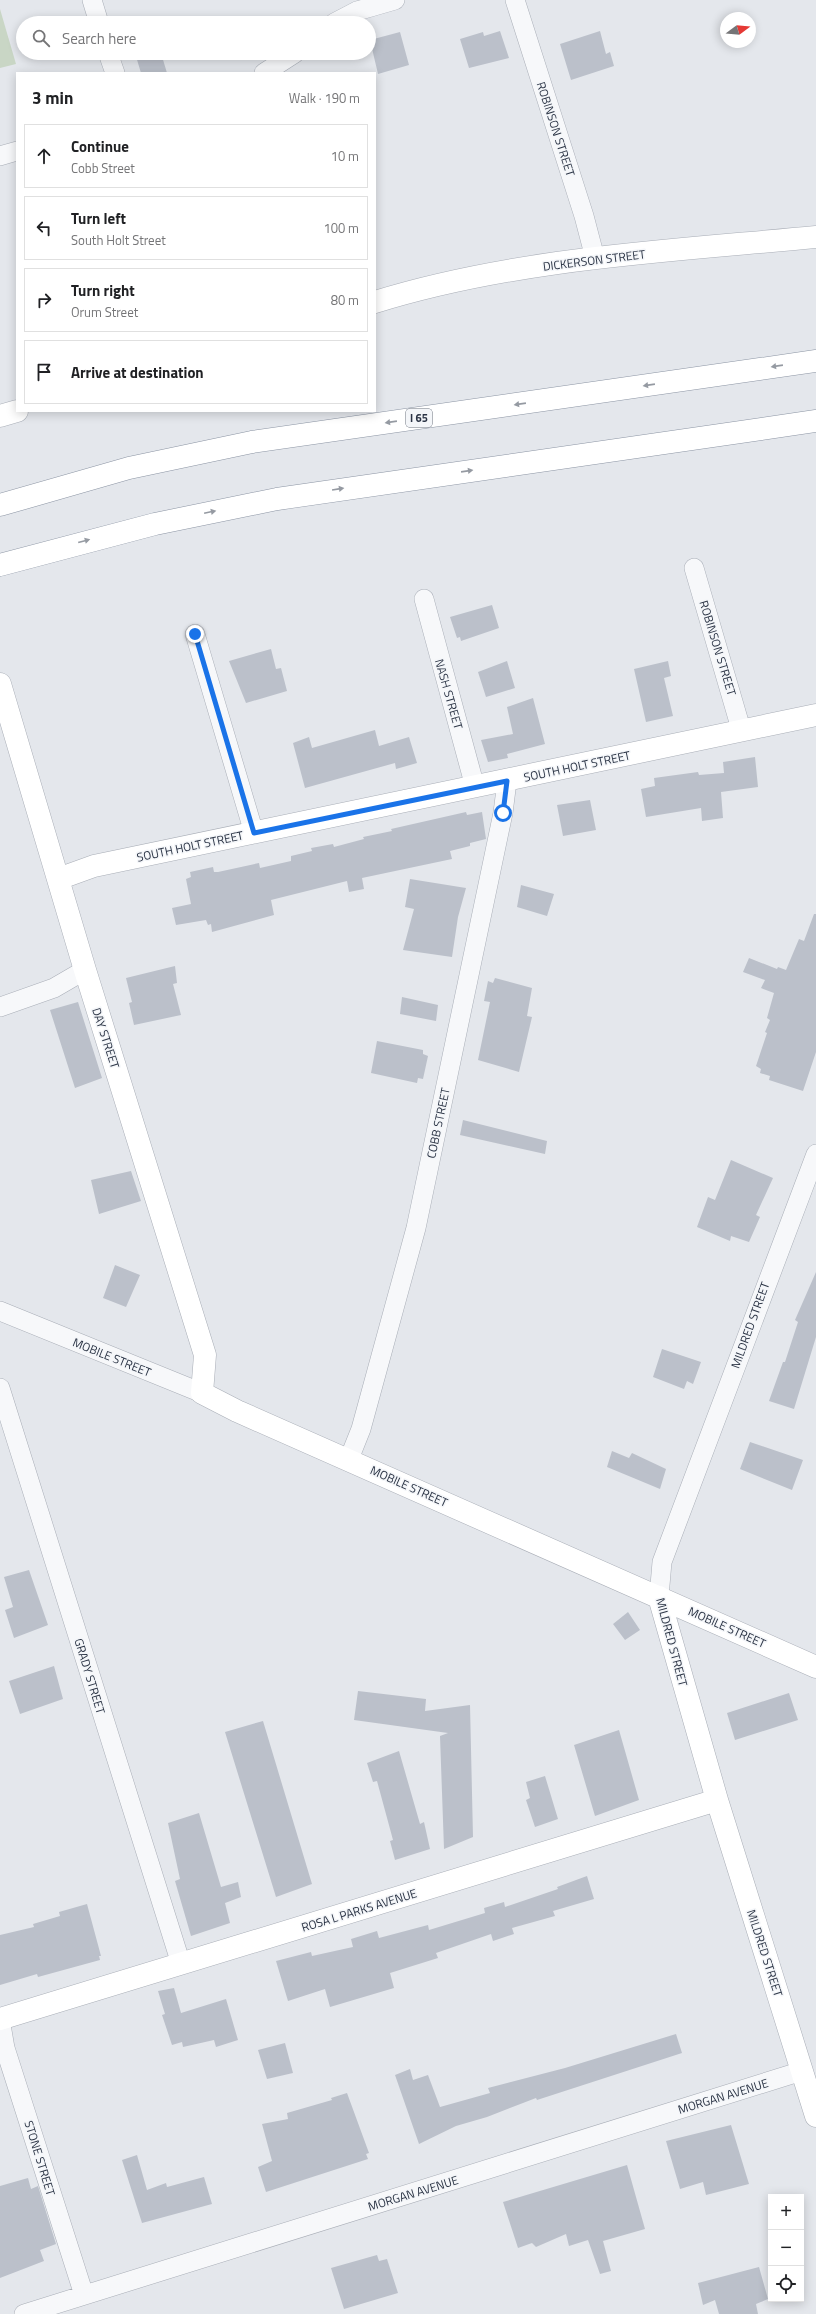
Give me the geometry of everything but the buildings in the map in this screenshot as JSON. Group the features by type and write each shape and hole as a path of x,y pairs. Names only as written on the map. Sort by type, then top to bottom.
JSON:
{"main road":[{"name":"DICKERSON STREET","path":"376,302 468,279 595,258 816,237"},
{"name":"I 65","path":"0,505 26,496 129,468 252,442 816,361"},
{"path":"0,416 16,411"},
{"path":"3,564 46,551 155,524 277,499 816,421"},
{"name":"DAY STREET","path":"0,684 84,970 205,1355 202,1393"},
{"name":"SOUTH HOLT STREET","path":"58,879 94,866 507,781 741,729 816,715"},
{"name":"MOBILE STREET","path":"202,1393 237,1412 349,1459 816,1667"},
{"name":"MILDRED STREET","path":"659,1597 717,1800 816,2116"},
{"name":"ROSA L PARKS AVENUE","path":"0,2019 717,1800"}],"street":[{"path":"92,0 97,16"},
{"path":"347,16 357,11 395,0"},
{"name":"ROBINSON STREET","path":"515,0 584,216 595,258"},
{"path":"110,60 115,72"},
{"path":"266,72 284,60"},
{"path":"0,156 16,151"},
{"name":"ROBINSON STREET","path":"694,568 741,729"},
{"name":"NASH STREET","path":"424,600 476,787"},
{"path":"195,634 254,833"},
{"name":"COBB STREET","path":"349,1459 360,1429 416,1228 503,813 507,781"},
{"path":"0,1007 54,988 84,970"},
{"name":"MILDRED STREET","path":"659,1597 662,1562 768,1277 812,1176 816,1154"},
{"name":"MOBILE STREET","path":"0,1311 202,1393"},
{"name":"GRADY STREET","path":"0,1388 181,1964"},
{"name":"STONE STREET","path":"0,2019 5,2048 84,2295"},
{"name":"MORGAN AVENUE","path":"24,2314 802,2071"}],"green space":[{"path":"0,9 16,64 0,68"}],"route":[{"path":"195,634 254,833 507,781 503,813"}]}
